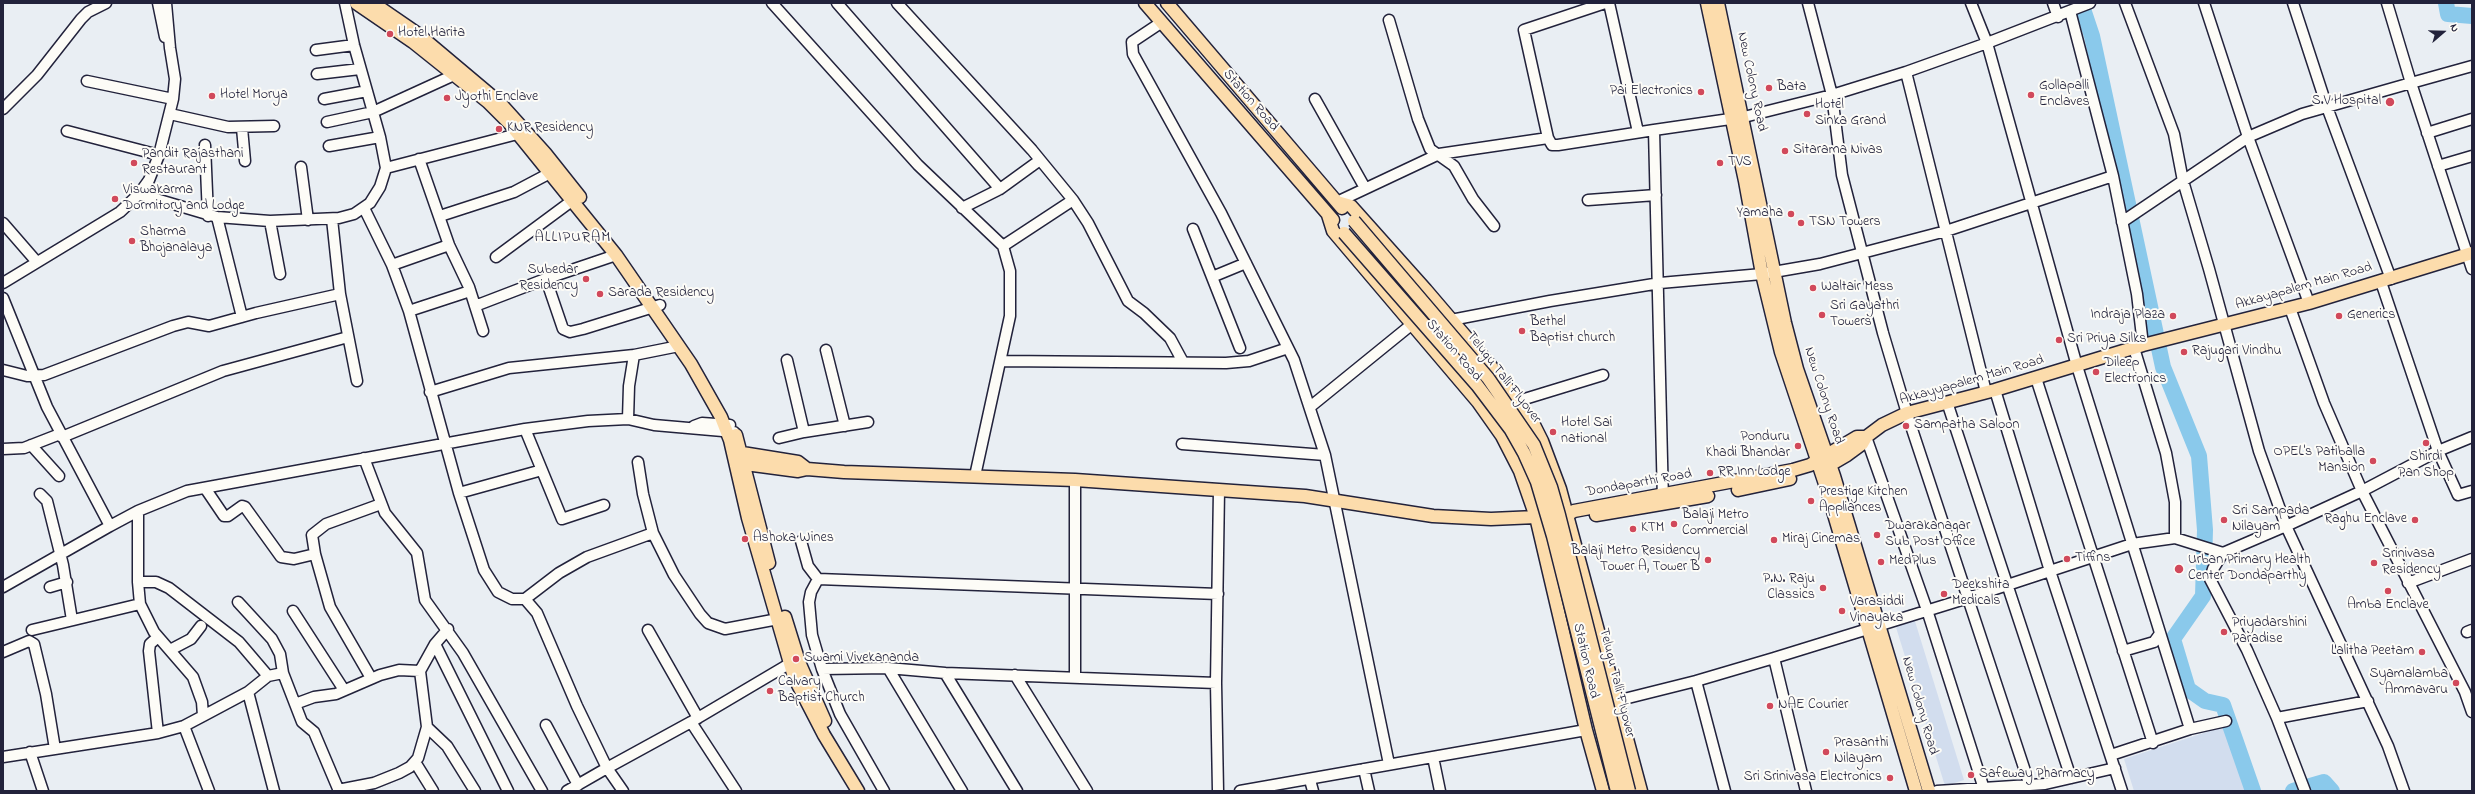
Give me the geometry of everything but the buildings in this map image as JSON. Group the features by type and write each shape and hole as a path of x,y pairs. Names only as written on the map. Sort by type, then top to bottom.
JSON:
{"main road":[{"path":"356,3 395,28 488,102 523,133 596,217 656,306 730,429"},
{"path":"374,3 418,34 500,103 523,133 550,173 656,306 707,376 730,429 800,662 823,717 867,791"},
{"name":"Station Road","path":"1145,3 1328,215 1333,231 1411,325 1478,402 1502,436 1520,471 1536,517 1586,730 1603,791"},
{"name":"Station Road","path":"1167,3 1337,202"},
{"name":"New Colony Road","path":"1707,3 1738,118 1797,369 1824,463 1867,628 1916,791"},
{"name":"New Colony Road","path":"1718,3 1738,118 1762,274 1785,366 1824,463 1880,624 1929,791"},
{"path":"1337,202 1351,206 1451,320 1518,401 1542,441 1567,515 1641,791"},
{"name":"Telugu Talli Flyover","path":"1337,202 1488,378 1534,445 1551,487 1559,515 1629,791"},
{"name":"Telugu Talli Flyover","path":"1328,215 1477,385 1511,430 1524,453 1537,482 1552,536 1617,791"},
{"name":"Akkayapalem Main Road","path":"2142,346 2309,303 2470,254"},
{"name":"Akkayyapalem Main Road","path":"1824,463 1857,436 1866,436 1882,425 1907,413 2036,378 2142,346"},
{"path":"739,458 798,462 807,469 844,472 1075,480 1305,496 1433,516 1491,519 1536,517"},
{"path":"739,458 748,518 778,619 789,664 802,694 824,735 858,791"},
{"name":"Dondaparthi Road","path":"1567,515 1574,511 1771,484 1824,463"}],"street":[{"path":"3,109 37,75 88,12 106,3"},
{"path":"158,3 163,33 170,48"},
{"path":"3,283 36,262 96,228 120,212 139,194 149,180 159,155 170,114 175,79 170,48 166,3"},
{"path":"139,194 212,216 270,222 332,219 348,216 364,208 376,195 386,168 380,137 360,69 345,3"},
{"path":"772,3 885,130 962,208 1003,246 1010,271 1011,299 1001,361 975,476"},
{"path":"836,3 1000,189"},
{"path":"897,3 1040,160 1073,200 1088,223 1128,301 1144,313 1170,338 1183,362"},
{"path":"1605,3 1524,30 1548,138 1552,145 1738,118 1832,95 1906,72 2058,17 2090,3"},
{"path":"1609,3 1638,132"},
{"path":"1808,3 1832,95 1842,175 1862,254 1907,413 2030,786"},
{"path":"1971,3 1987,43 2077,366 2190,729"},
{"path":"2053,3 2058,17"},
{"path":"2125,3 2174,134 2183,181 2225,325 2259,451 2286,526 2310,582 2368,701 2388,746 2404,791"},
{"path":"2204,3 2248,137 2309,303"},
{"path":"2293,3 2386,280 2438,451 2458,495 2472,491"},
{"path":"2387,3 2427,133 2470,254 2472,269"},
{"path":"2074,9 2113,176 2128,219 2138,294 2142,346 2166,453 2175,502 2175,538"},
{"path":"1389,20 1423,133 1430,149 1440,154 1454,166 1473,199 1494,226"},
{"path":"1162,22 1132,42 1133,54 1188,151 1246,263 1288,348 1310,407 1325,455 1335,500 1389,764"},
{"path":"316,50 354,45"},
{"path":"2128,219 2248,137 2302,114 2472,66"},
{"path":"317,74 360,69"},
{"path":"1906,72 1946,231 1990,391 2122,791"},
{"path":"326,122 373,112 454,76"},
{"path":"87,81 173,99"},
{"path":"324,99 366,91"},
{"path":"1315,99 1365,188"},
{"path":"170,114 228,127 242,128 274,126"},
{"path":"2427,133 2472,119"},
{"path":"242,128 245,161"},
{"path":"1654,130 1660,283 1663,499"},
{"path":"67,131 159,155"},
{"path":"386,168 523,133"},
{"path":"329,146 380,137"},
{"path":"1337,202 1440,154 1548,138"},
{"path":"205,145 212,216 242,317"},
{"path":"2438,166 2472,156"},
{"path":"419,159 449,245 470,291 483,331"},
{"path":"962,208 1000,189 1040,160"},
{"path":"301,167 308,220"},
{"path":"440,216 514,192 550,173"},
{"path":"1451,320 1579,295 1660,283 1762,274 1862,254 1946,231 2033,204 2113,176"},
{"path":"1588,200 1656,195"},
{"path":"496,257 573,200"},
{"path":"1003,246 1073,200"},
{"path":"364,208 392,265 409,311 430,392 446,443 458,493 476,548 493,587 504,596 525,599 538,613 547,631 577,706 607,768 623,791"},
{"path":"332,219 340,294 357,381"},
{"path":"270,222 280,274"},
{"path":"3,223 36,262"},
{"path":"1193,229 1240,348"},
{"path":"392,265 449,245"},
{"path":"475,306 548,278 616,255"},
{"path":"1212,277 1246,263"},
{"path":"548,278 557,315 566,332 602,324 656,306"},
{"path":"409,311 470,291"},
{"path":"3,370 35,377 70,366 173,326 188,322 209,326 340,294"},
{"path":"3,298 61,436 110,526"},
{"path":"2290,308 2324,403 2362,491 2408,583 2468,691 2472,712"},
{"path":"1310,407 1411,325"},
{"path":"3,449 17,450 61,436 224,371 348,337"},
{"path":"430,392 509,368 634,355 679,346"},
{"path":"1001,361 1242,362 1288,348"},
{"path":"826,350 845,426"},
{"path":"628,419 629,386 634,355"},
{"path":"787,360 804,432"},
{"path":"1518,401 1603,375"},
{"path":"2036,378 2153,743"},
{"path":"1947,402 2071,778"},
{"path":"3,587 138,511 187,491 525,429 628,419 654,424 730,429"},
{"path":"779,438 804,432 868,422"},
{"path":"525,429 562,519 604,505"},
{"path":"1866,436 1927,610 1984,789"},
{"path":"2305,791 2277,718 2247,650 2210,579 2213,569 2224,553 2362,491 2438,451 2472,437"},
{"path":"1182,444 1325,455"},
{"path":"31,446 59,476"},
{"path":"364,458 381,504 390,522 414,548 425,600 448,629 542,791"},
{"path":"638,462 644,500 653,533 674,575 700,614 708,623 725,629 778,619"},
{"path":"458,493 542,470"},
{"path":"1075,480 1075,677"},
{"path":"205,488 224,516 228,516 242,506 245,507 281,557 294,559 315,554"},
{"path":"1218,791 1216,683 1219,490"},
{"path":"40,494 47,501 67,582 72,620"},
{"path":"371,678 330,607 315,554 312,535 318,528 381,504"},
{"path":"138,511 138,582 140,604 158,637 193,676 200,692 203,716"},
{"name":"Dondaparthi Road","path":"1536,517 1567,515"},
{"path":"525,599 559,573 587,557 653,533"},
{"path":"1616,701 1696,681 1774,658 1968,598 2132,544 2175,538 2224,553"},
{"path":"801,541 808,566 818,579"},
{"path":"2408,583 2472,559"},
{"path":"818,579 1218,594"},
{"path":"818,579 811,592 809,602 812,635 822,669 840,714 884,791"},
{"path":"50,587 67,582"},
{"path":"138,582 156,582 169,588 239,642 268,676"},
{"path":"238,602 272,639 280,654 283,673 302,722 314,732 338,790 385,779 404,771 414,762 423,746 427,727 420,671 435,644 448,629"},
{"path":"32,630 140,604"},
{"path":"293,611 344,690"},
{"path":"170,650 191,639 201,626"},
{"path":"648,630 695,720 736,791"},
{"path":"2124,651 2154,642 2160,635"},
{"path":"158,637 150,644 149,651 158,733"},
{"path":"3,652 29,641 34,644 46,694 55,748"},
{"path":"435,644 508,791"},
{"path":"1774,658 1806,791"},
{"path":"567,791 695,720 789,664"},
{"path":"822,669 888,668 945,673 1216,683"},
{"path":"888,668 962,791"},
{"path":"295,704 344,690 371,678 399,670 420,671"},
{"path":"3,757 158,733 184,726 248,692 268,676 283,673"},
{"path":"945,673 1016,791"},
{"path":"1015,675 1087,791"},
{"path":"1696,681 1725,791"},
{"path":"248,692 274,791"},
{"path":"2277,718 2368,701"},
{"path":"2111,755 2153,743 2190,729 2226,721"},
{"path":"546,725 578,785"},
{"path":"184,726 209,791"},
{"path":"427,727 447,746 475,791"},
{"path":"1240,791 1261,789 1389,764 1586,730"},
{"path":"30,752 44,791"},
{"path":"1432,757 1440,791"},
{"path":"414,762 433,791"},
{"path":"1937,791 2030,786 2046,788 2071,778 2115,768"},
{"path":"1364,769 1369,791"},
{"path":"1310,780 1313,791"}],"shaded area":[{"path":"1914,618 1964,780 1945,786 1895,624"},
{"path":"2225,726 2246,791 2134,791 2124,759"}],"waterway":[{"path":"2081,3 2092,36 2163,367 2199,456 2205,530 2203,596 2173,639 2188,689 2205,701 2223,705 2253,791"},
{"path":"2446,3 2448,14 2472,16"},
{"path":"2293,791 2324,782 2332,791"}],"place":[{"name":"Hotel Harita","path":"390,34"},
{"name":"Bata","path":"1769,88"},
{"name":"Pai Electronics","path":"1701,92"},
{"name":"Gollapalli Enclaves","path":"2031,95"},
{"name":"Hotel Morya","path":"212,96"},
{"name":"Jyothi Enclave","path":"447,98"},
{"name":"S.V Hospital","path":"2390,102"},
{"name":"Hotel Sinka Grand","path":"1807,114"},
{"name":"KNR Residency","path":"499,129"},
{"name":"Sitarama Nivas","path":"1785,151"},
{"name":"Pandit Rajasthani Restaurant","path":"134,163"},
{"name":"TVS","path":"1720,163"},
{"name":"Viswakarma Dormitory and Lodge","path":"115,199"},
{"name":"Yamaha","path":"1791,214"},
{"name":"TSN Towers","path":"1801,223"},
{"name":"Sharma Bhojanalaya","path":"132,241"},
{"name":"Subedar Residency","path":"586,279"},
{"name":"Waltair Mess","path":"1813,288"},
{"name":"Sarada Residency","path":"600,294"},
{"name":"Sri Gayathri Towers","path":"1822,315"},
{"name":"Indraja Plaza","path":"2173,316"},
{"name":"Generics","path":"2339,316"},
{"name":"Bethel Baptist church","path":"1522,331"},
{"name":"Sri Priya Silks","path":"2059,340"},
{"name":"Rajugari Vindhu","path":"2184,352"},
{"name":"Dileep Electronics","path":"2096,372"},
{"name":"Sampatha Saloon","path":"1906,426"},
{"name":"Hotel Sai national","path":"1553,432"},
{"name":"Shirdi Pan Shop","path":"2426,443"},
{"name":"Ponduru Khadi Bhandar","path":"1798,446"},
{"name":"OPEL's Patiballa Mansion","path":"2373,461"},
{"name":"RR Inn Lodge","path":"1710,473"},
{"name":"Prestige Kitchen Appliances","path":"1811,501"},
{"name":"Sri Sampada Nilayam","path":"2224,520"},
{"name":"Raghu Enclave","path":"2415,520"},
{"name":"Balaji Metro Commercial","path":"1674,524"},
{"name":"KTM","path":"1633,529"},
{"name":"Dwarakanagar Sub Post Office","path":"1877,535"},
{"name":"Ashoka Wines","path":"745,539"},
{"name":"Miraj Cinemas","path":"1774,540"},
{"name":"Tiffins","path":"2067,559"},
{"name":"Balaji Metro Residency Tower A, Tower B","path":"1708,560"},
{"name":"MedPlus","path":"1881,562"},
{"name":"Srinivasa Residency","path":"2374,563"},
{"name":"Urban Primary Health Center Dondaparthy","path":"2179,569"},
{"name":"P.N. Raju Classics","path":"1823,588"},
{"name":"Amba Enclave","path":"2388,591"},
{"name":"Deekshita Medicals","path":"1944,594"},
{"name":"Varasiddi Vinayaka","path":"1842,611"},
{"name":"Priyadarshini Paradise","path":"2224,632"},
{"name":"Lalitha Peetam","path":"2422,652"},
{"name":"Swami Vivekananda","path":"796,659"},
{"name":"Syamalamba Ammavaru","path":"2456,683"},
{"name":"Calvary Baptist Church","path":"770,691"},
{"name":"NAE Courier","path":"1770,706"},
{"name":"Prasanthi Nilayam","path":"1826,752"},
{"name":"Safeway Pharmacy","path":"1971,775"},
{"name":"Sri Srinivasa Electronics","path":"1890,778"}],"district":[{"name":"ALLIPURAM","path":"573,239"}]}
